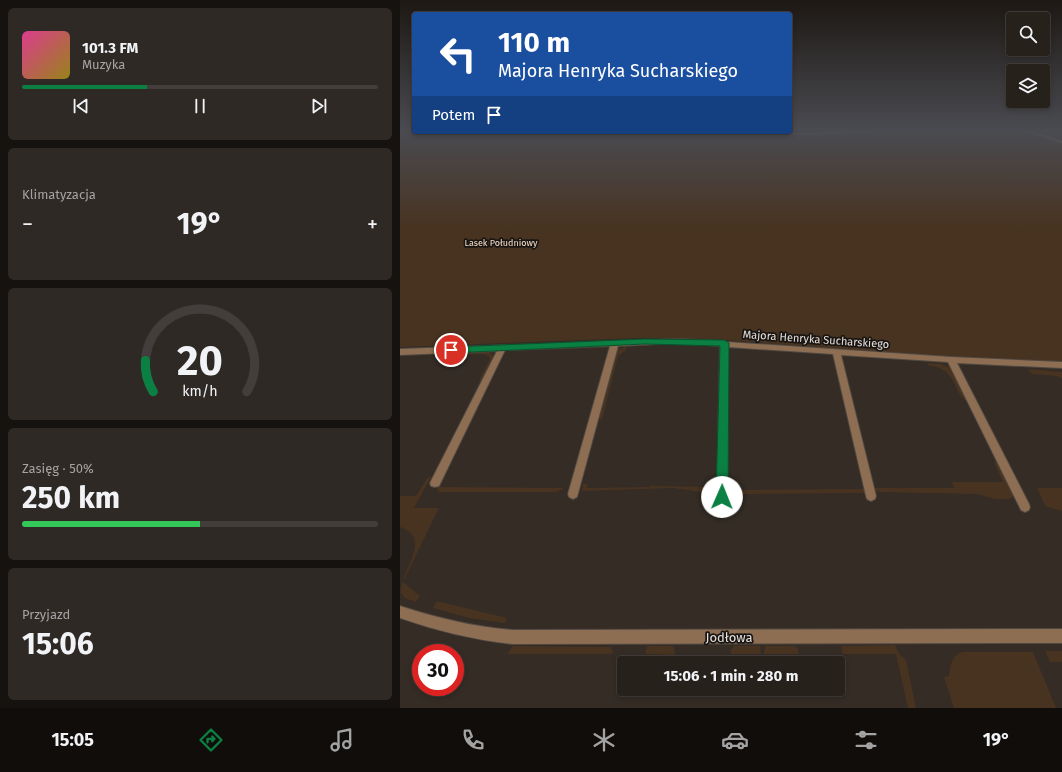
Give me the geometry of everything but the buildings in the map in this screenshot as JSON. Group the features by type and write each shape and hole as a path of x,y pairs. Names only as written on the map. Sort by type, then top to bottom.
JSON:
{"street":[{"name":"Majora Henryka Sucharskiego","path":"400,352 679,341 951,360 1062,365"},
{"path":"573,494 615,343"},
{"path":"722,497 724,343"},
{"path":"435,482 502,348"},
{"path":"836,352 871,496"},
{"path":"951,360 1024,507"},
{"name":"Jodłowa","path":"400,612 465,631 512,638 1062,636"}],"green space":[{"name":"Lasek Południowy","path":"400,162 1062,162 1062,362 925,355 714,339 635,338 400,347"},
{"path":"627,346 626,350 618,356 602,420 599,419 616,350"},
{"path":"489,352 493,356 482,380 479,381 490,357 483,354 442,356 446,353"},
{"path":"927,363 941,364 949,367 968,402 963,398 950,376 945,371 929,366"},
{"path":"1028,369 1062,372 1062,379 1057,376 1032,374"},
{"path":"994,462 998,463 1014,496 1009,499 995,499 976,494 879,492 875,491 873,488 954,488 952,482 1003,482"},
{"path":"447,466 450,466 440,487 564,488 557,492 438,492 437,488"},
{"path":"428,477 431,477 414,508 439,508 403,582 420,596 416,602 405,598 401,593 402,584 415,547 414,539 410,532 400,527 400,496 416,496"},
{"path":"728,479 730,479 731,490 864,489 865,493 736,494 728,490"},
{"path":"715,480 718,480 717,489 709,493 673,488 582,491 583,484 587,484 587,488 650,486 714,487"},
{"path":"1037,488 1062,488 1062,511 1045,506"},
{"path":"437,601 507,618 505,623 469,618 433,608"},
{"path":"895,645 899,654 906,660 916,708 908,708 896,654 843,654 841,647"},
{"path":"513,646 610,647 613,651 612,654 507,654"},
{"path":"647,646 672,646 674,648 675,655 645,654"},
{"path":"734,646 760,646 761,654 731,654 731,650"},
{"path":"765,646 795,646 798,649 799,654 764,654"},
{"path":"1045,651 1062,651 1062,662 1050,662"},
{"path":"962,652 1033,652 1056,708 954,708 944,677 949,676 953,659"}],"route":[{"path":"451,350 645,341 724,343 722,497"}]}
